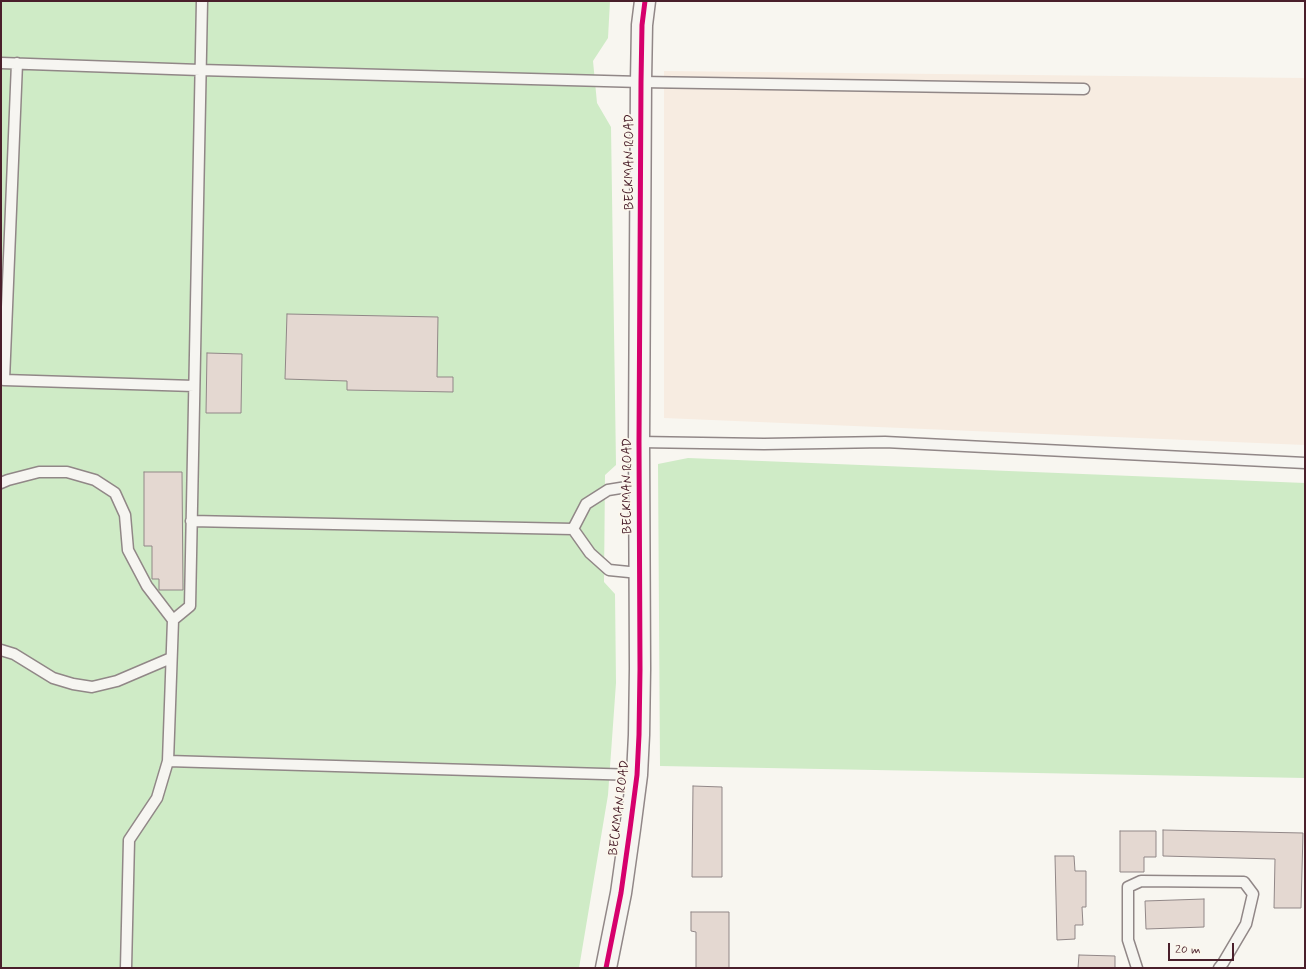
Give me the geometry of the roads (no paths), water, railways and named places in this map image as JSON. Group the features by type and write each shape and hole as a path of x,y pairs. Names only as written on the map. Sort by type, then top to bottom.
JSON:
{"street":[{"name":"BECKMAN ROAD","path":"606,968 620,893 637,774 640,669 639,442 642,25 645,1"}],"lane":[{"path":"172,620 190,606 202,1"},
{"path":"1,63 642,82 1084,89"},
{"path":"17,63 4,380 194,386"},
{"path":"639,442 764,444 885,442 1305,463"},
{"path":"1,483 39,472 67,472 95,480 115,493 125,515 128,550 148,586 172,620 168,761 157,798 130,840 126,968"},
{"path":"573,529 586,504 608,490 639,485"},
{"path":"192,521 573,529"},
{"path":"573,529 590,554 610,570 639,573"},
{"path":"1,650 14,654 53,678 73,684 92,687 117,681 171,658"},
{"path":"168,761 637,774"},
{"path":"1137,968 1128,940 1128,886 1141,881 1244,882 1253,894 1246,924 1223,964 1219,968"}]}
